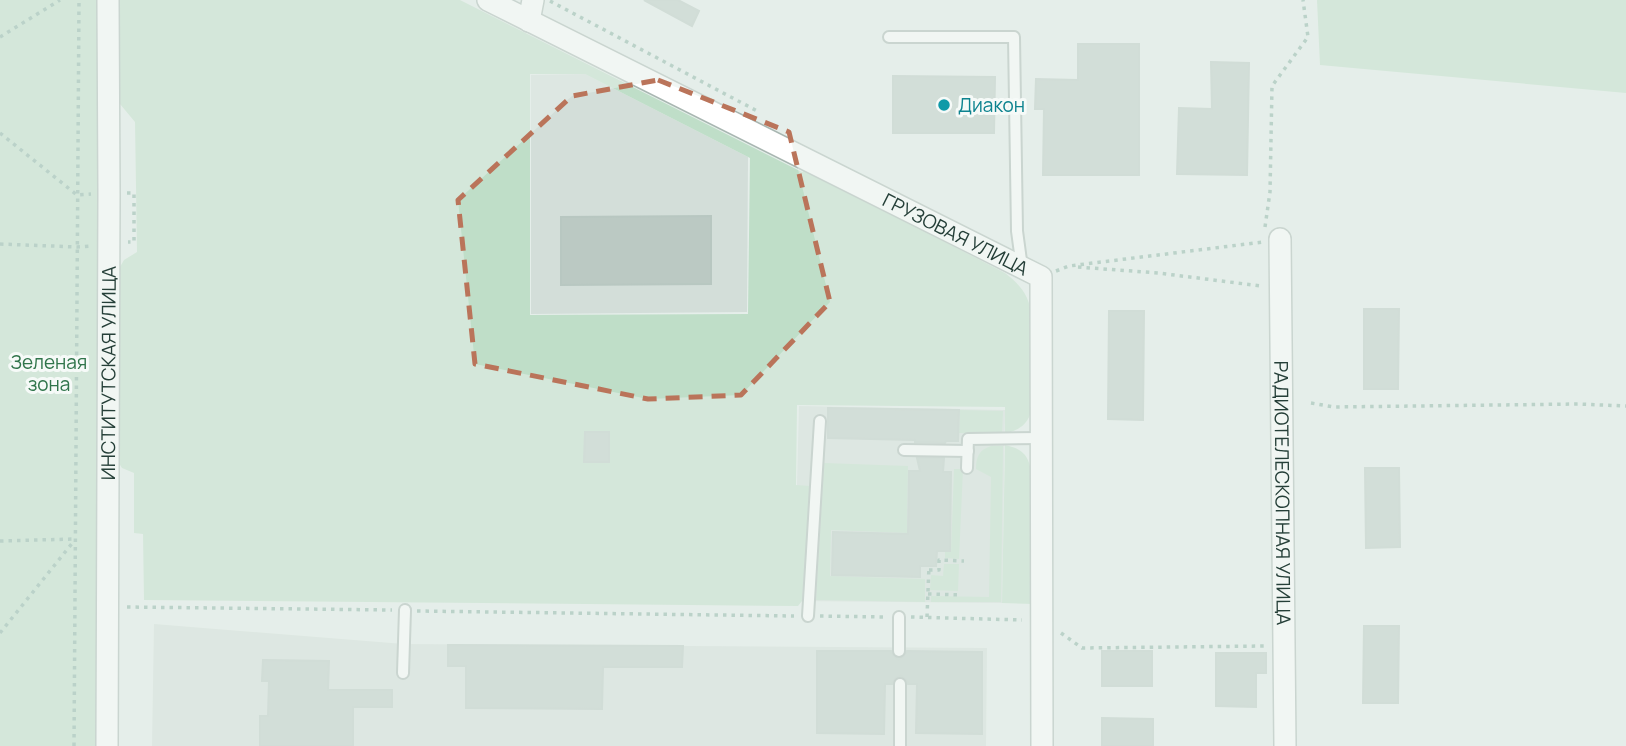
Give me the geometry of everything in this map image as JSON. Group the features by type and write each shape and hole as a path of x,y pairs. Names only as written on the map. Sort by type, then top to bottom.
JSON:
{"street":[{"name":"ИНСТИТУТСКАЯ УЛИЦА","path":"107,746 108,0"},
{"name":"ГРУЗОВАЯ УЛИЦА","path":"488,0 531,10 1032,273 1041,438 1042,746"},
{"name":"РАДИОТЕЛЕСКОПНАЯ УЛИЦА","path":"1269,237 1281,289 1285,746"}],"lane":[{"path":"889,37 1014,37 1017,231 1032,273"},
{"path":"808,616 822,449 820,421"},
{"path":"967,468 968,439 1041,438"},
{"path":"904,450 968,451"},
{"path":"403,673 405,610"},
{"path":"899,617 900,651"},
{"path":"900,684 900,746"}],"path":[{"path":"0,37 60,0"},
{"path":"74,746 79,0"},
{"path":"1032,273 1269,237 1272,86 1308,37 1303,0"},
{"path":"0,133 77,195"},
{"path":"1069,266 1158,273 1281,289"},
{"path":"1311,402 1334,407 1566,404 1626,406"},
{"path":"0,541 75,539"},
{"path":"0,633 75,539"},
{"path":"928,617 929,568 939,570 938,560 964,561"},
{"path":"928,594 962,595"},
{"path":"107,606 1043,620 1082,648 1284,646"}],"highlighted area":[{"path":"658,80 789,132 830,302 741,395 648,399 475,364 458,200 572,96"}],"shaded area":[{"path":"585,74 748,157 747,312 531,314 531,75"},
{"path":"799,406 1005,410 1002,603 794,601"},
{"path":"154,624 404,644 987,648 986,746 152,746"}],"green space":[{"name":"Зеленая зона","path":"0,0 99,0 96,746 0,746"},
{"path":"116,0 460,0 802,172 806,170 1005,273 1023,290 1030,309 1033,355 1030,415 1020,428 1005,434 1005,407 797,405 796,485 810,486 802,601 798,606 144,600 143,534 134,533 134,473 122,468 113,454 117,272 124,260 137,252 135,122 115,98","holes":["530,74 585,74 750,158 748,314 530,315"]},
{"path":"1317,0 1626,0 1626,93 1320,65"},
{"path":"960,410 1003,411 1002,434 959,433"},
{"path":"1005,445 1023,453 1033,480 1034,604 1002,603"},
{"path":"991,446 1003,446 1001,602 931,602 931,596 989,597 991,477 976,469 979,454"},
{"path":"824,463 908,466 907,533 831,530 830,576 925,579 925,602 816,600"},
{"path":"954,469 963,469 959,559 945,558 945,552 951,552"},
{"path":"944,564 959,564 958,591 930,590 931,575 943,576"}],"building":[{"path":"644,0 678,0 699,11 692,26"},
{"path":"1078,44 1139,44 1139,175 1043,175 1044,109 1035,109 1036,79 1078,80"},
{"path":"1211,62 1249,63 1247,175 1177,174 1179,108 1212,109"},
{"name":"Диакон","path":"893,76 995,77 994,133 893,133"},
{"path":"711,216 711,284 561,285 561,217"},
{"path":"1364,309 1399,309 1398,389 1364,389"},
{"path":"1109,311 1144,311 1143,420 1108,419"},
{"path":"828,408 959,410 958,441 945,443 828,438"},
{"path":"585,432 609,432 609,462 584,462"},
{"path":"917,458 944,458 943,472 951,472 950,551 937,551 936,566 920,566 920,577 832,575 833,532 908,534 909,471 920,471"},
{"path":"1365,468 1399,468 1400,547 1366,548"},
{"path":"1364,626 1399,626 1398,703 1363,703"},
{"path":"448,645 683,646 682,667 603,667 602,709 466,708 466,666 448,666"},
{"path":"817,651 891,651 898,659 907,651 982,652 982,734 916,733 917,684 908,684 901,676 892,684 885,684 884,734 817,733"},
{"path":"1102,651 1152,651 1152,686 1102,686"},
{"path":"1216,653 1266,653 1266,673 1256,673 1256,707 1216,706"},
{"path":"263,660 329,661 328,690 392,690 392,707 353,707 353,746 260,746 260,716 268,716 269,681 262,681"},
{"path":"1102,718 1153,719 1153,746 1102,746"}],"place":[{"name":"Диакон","path":"944,105"}]}
